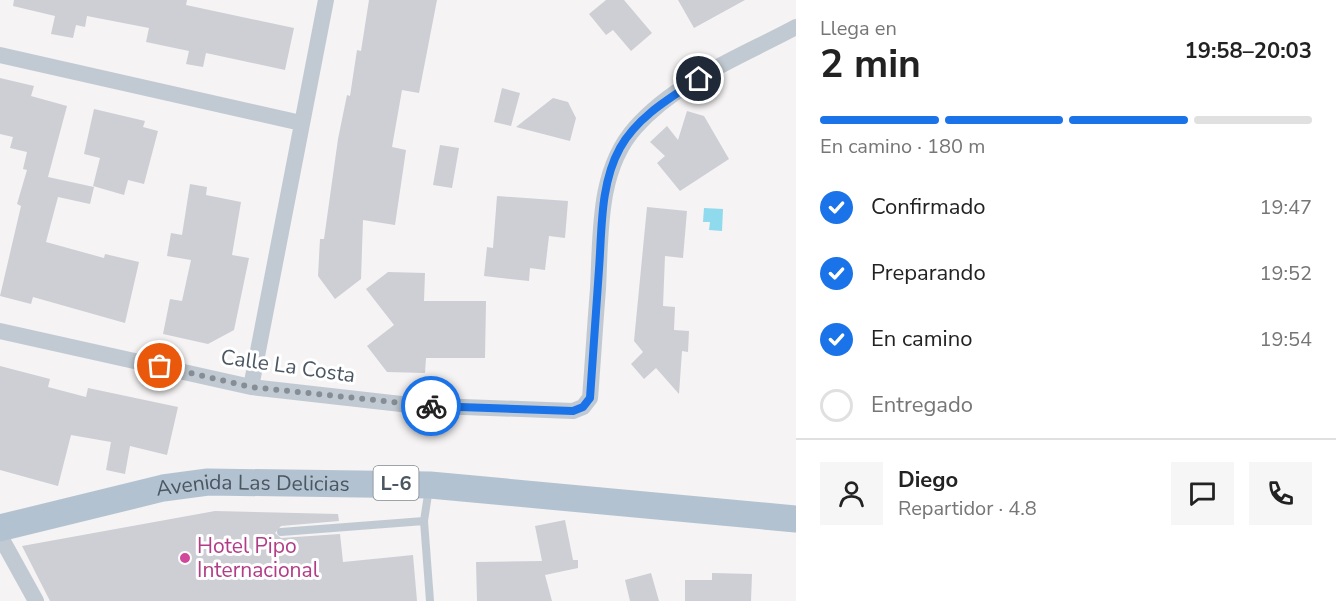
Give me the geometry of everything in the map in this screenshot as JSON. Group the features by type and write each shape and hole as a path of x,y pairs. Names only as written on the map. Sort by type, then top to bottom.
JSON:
{"main road":[{"name":"Avenida Las Delicias","path":"0,528 163,488 207,482 430,485 796,519"}],"street":[{"path":"251,387 326,0"},
{"name":"Calle La Costa","path":"0,331 251,387 410,405 573,411 583,407 590,398 604,203 612,166 620,147 635,128 674,95 699,79 796,27"},
{"path":"0,56 302,123"},
{"path":"0,536 36,601"}],"lane":[{"path":"430,485 424,521 430,601"},
{"path":"281,532 424,521"}],"water":[{"path":"704,208 723,209 722,231 709,230 710,222 703,222"}],"building":[{"path":"14,0 187,0 186,5 294,28 285,70 206,53 203,67 186,64 189,51 146,42 149,28 87,16 85,27 76,25 73,38 51,34 55,16 13,6"},
{"path":"369,0 437,0 419,93 402,90 392,147 406,150 395,225 363,220 361,279 335,299 318,276 320,239 324,239 338,139 347,95 350,96 357,50 361,51"},
{"path":"606,0 624,0 652,33 631,51 613,30 606,35 589,14"},
{"path":"678,0 745,0 694,28"},
{"path":"0,78 34,86 31,96 67,106 48,177 94,187 90,204 58,197 46,242 104,258 105,254 139,262 125,323 33,297 31,304 0,296 21,206 17,204 27,170 23,169 27,152 10,148 13,137 0,134"},
{"path":"502,88 520,93 511,126 494,122"},
{"path":"553,98 568,102 576,118 570,141 516,127"},
{"path":"94,109 145,121 143,127 158,131 144,184 128,180 124,195 93,186 100,158 84,154"},
{"path":"687,111 704,116 729,159 680,191 657,163 665,156 650,142 667,126 678,140"},
{"path":"440,145 459,148 452,188 433,185"},
{"path":"190,184 207,187 206,195 241,202 232,255 249,258 234,330 208,344 163,334 170,299 182,301 191,260 167,256 171,233 182,235"},
{"path":"497,196 568,201 565,238 549,236 545,270 530,268 529,281 484,276 487,247 493,248"},
{"path":"647,207 687,211 683,258 665,256 663,306 675,307 674,330 689,331 688,352 682,351 679,394 656,368 644,379 631,364 643,352 634,341"},
{"path":"388,272 425,273 424,301 486,301 485,358 426,358 425,373 387,372 367,346 394,325 366,289"},
{"path":"0,366 50,379 48,387 86,397 88,388 178,407 167,455 130,446 125,474 106,470 111,442 71,435 58,486 0,470"},
{"name":"Hotel Pipo Internacional","path":"215,511 338,514 339,521 281,526 275,533 281,538 340,534 343,562 413,555 417,601 50,601 22,546"},
{"path":"565,520 573,560 578,560 578,568 545,575 552,601 477,601 476,562 542,561 535,526"},
{"path":"651,573 659,601 630,601 625,580"},
{"path":"712,573 752,574 751,601 685,601 685,580 712,580"}],"way so far":[{"path":"160,366 251,387 431,406"}],"place":[{"name":"Hotel Pipo Internacional","path":"185,558"}],"route":[{"path":"431,406 543,411 573,411 583,407 590,398 604,203 612,166 620,147 635,128 653,111 699,79"}]}
